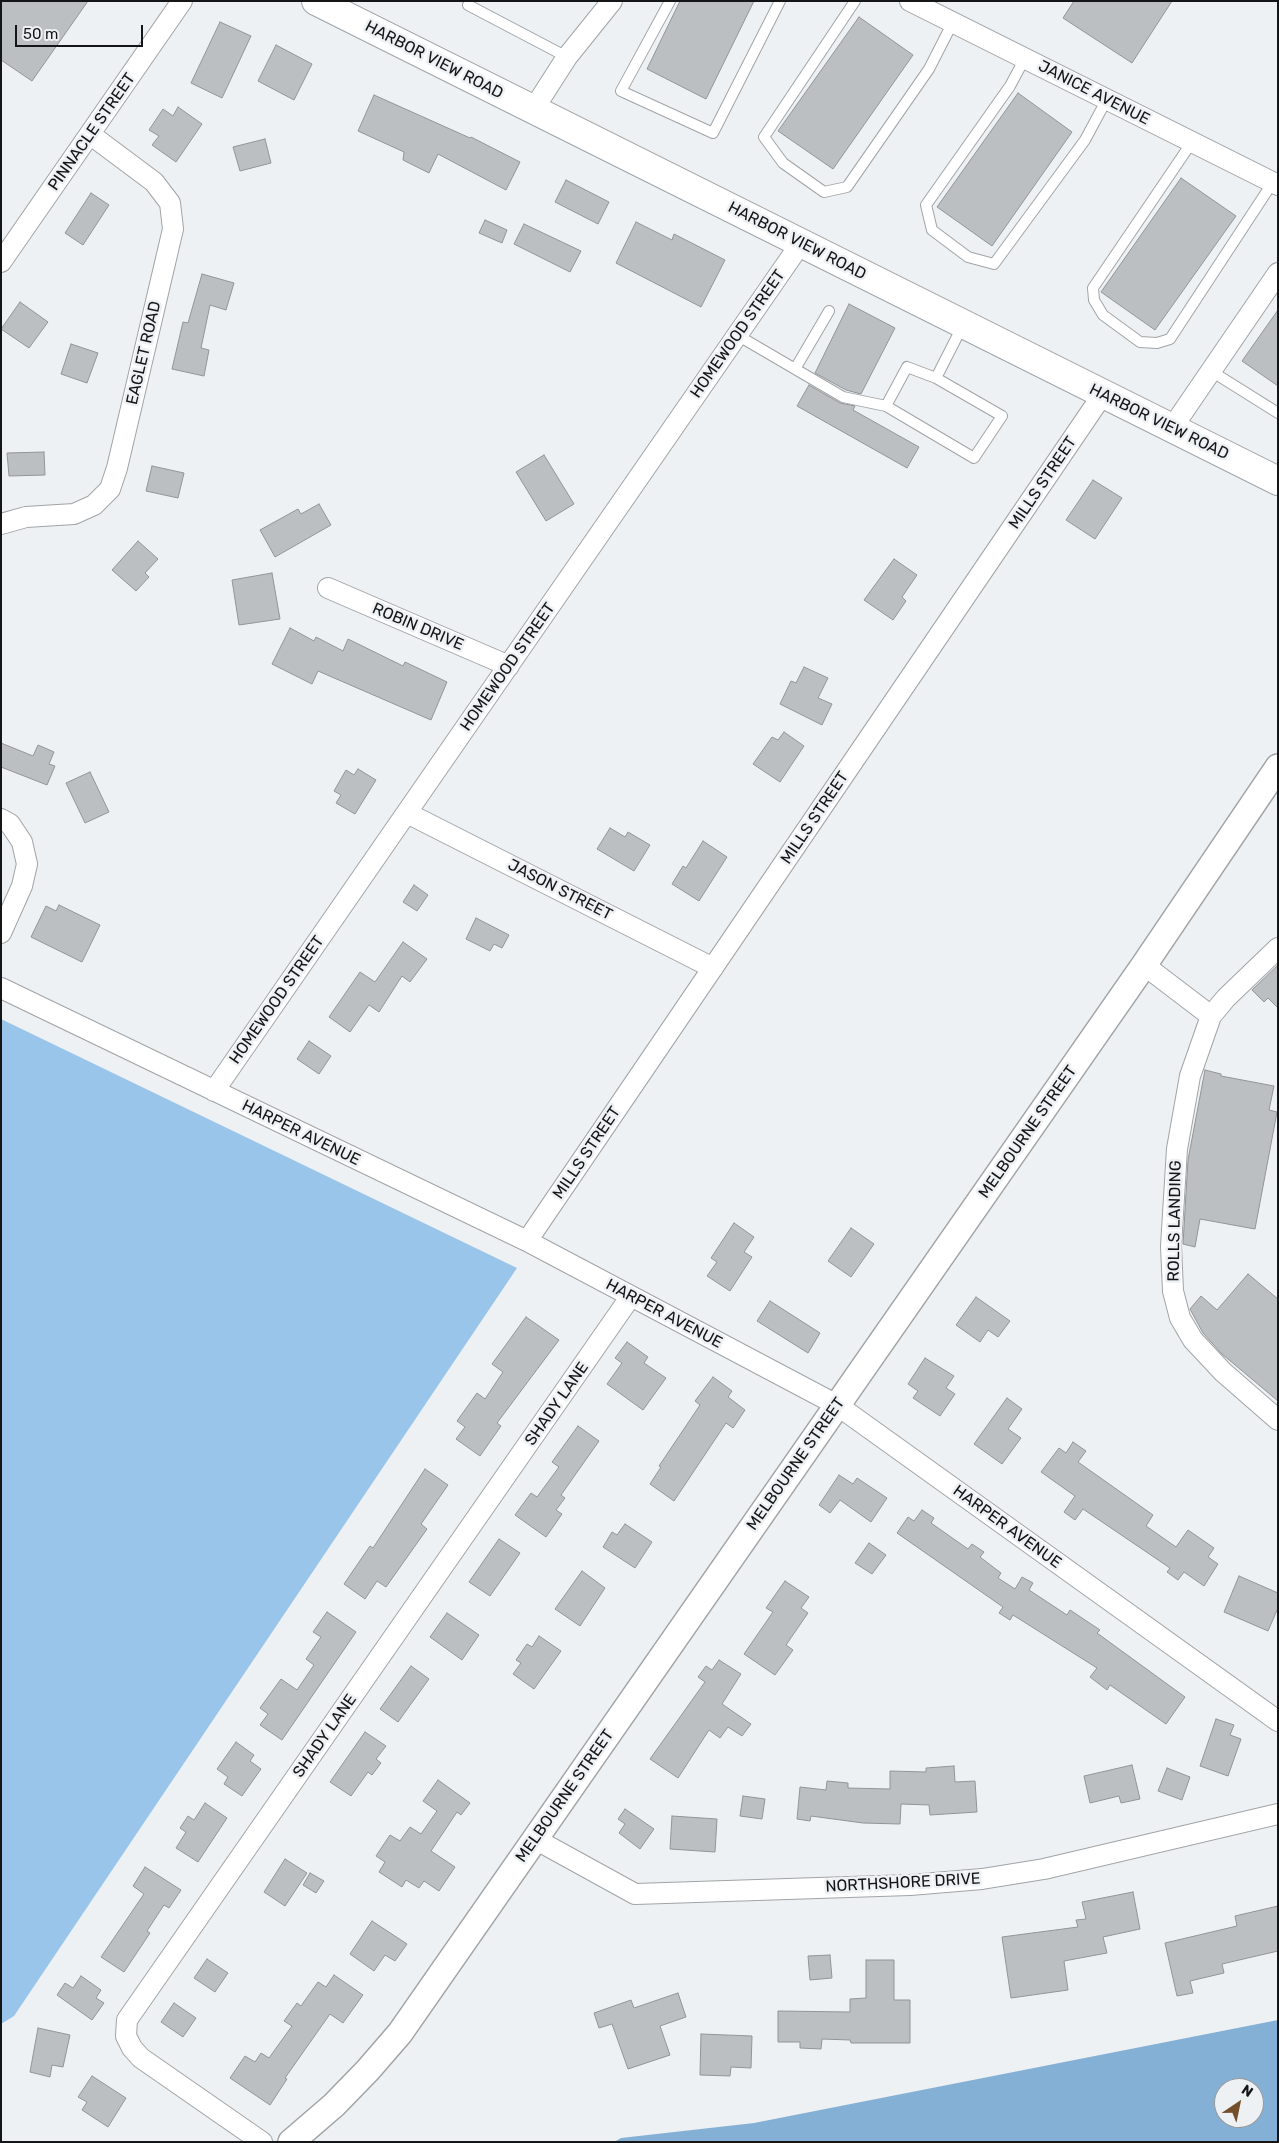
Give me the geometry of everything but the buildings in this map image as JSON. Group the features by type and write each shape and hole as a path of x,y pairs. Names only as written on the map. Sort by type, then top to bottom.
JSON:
{"main road":[{"name":"HARBOR VIEW ROAD","path":"316,1 1278,481"}],"street":[{"name":"PINNACLE STREET","path":"1,262 91,135 182,1"},
{"path":"533,110 567,57 612,1"},
{"name":"JANICE AVENUE","path":"910,1 1275,184"},
{"name":"EAGLET ROAD","path":"1,524 26,517 74,514 94,505 110,489 117,468 173,230 170,203 154,182 91,135"},
{"name":"HOMEWOOD STREET","path":"214,1091 801,243"},
{"path":"1172,428 1278,272"},
{"name":"MILLS STREET","path":"527,1241 1103,394"},
{"name":"ROBIN DRIVE","path":"328,588 509,666"},
{"name":"MELBOURNE STREET","path":"291,2142 334,2105 400,2033 1144,964 1278,766"},
{"name":"JASON STREET","path":"406,813 713,968"},
{"path":"1,819 10,824 22,842 26,864 22,886 1,933"},
{"name":"ROLLS LANDING","path":"1278,948 1226,998 1211,1016 1190,1076 1177,1149 1172,1246 1173,1291 1180,1318 1193,1340 1228,1377 1278,1420"},
{"path":"1144,964 1211,1016"},
{"name":"HARPER AVENUE","path":"1,988 527,1241 837,1405 1278,1721"},
{"name":"SHADY LANE","path":"262,2142 140,2058 126,2036 127,2020 632,1296"},
{"name":"NORTHSHORE DRIVE","path":"535,1839 635,1894 871,1887 982,1879 1044,1869 1278,1814"}],"lane":[{"path":"670,1 621,90 713,133 780,1"},
{"path":"855,1 764,138 783,163 824,192 847,187 929,69 953,22"},
{"path":"468,5 567,57"},
{"path":"1024,58 1010,86 926,205 932,230 968,257 994,264 1084,140 1108,99"},
{"path":"1192,142 1093,288 1094,300 1103,315 1140,342 1157,343 1170,339 1275,184"},
{"path":"795,369 829,312"},
{"path":"936,378 964,325"},
{"path":"737,335 843,397 886,406 974,458 1002,416 936,378 907,367 886,406"},
{"path":"1210,371 1278,413"}],"shaded area":[{"path":"1,1019 517,1268 14,2016 1,2024"},
{"path":"1278,2020 1278,2142 614,2142 621,2138 754,2123"}]}
